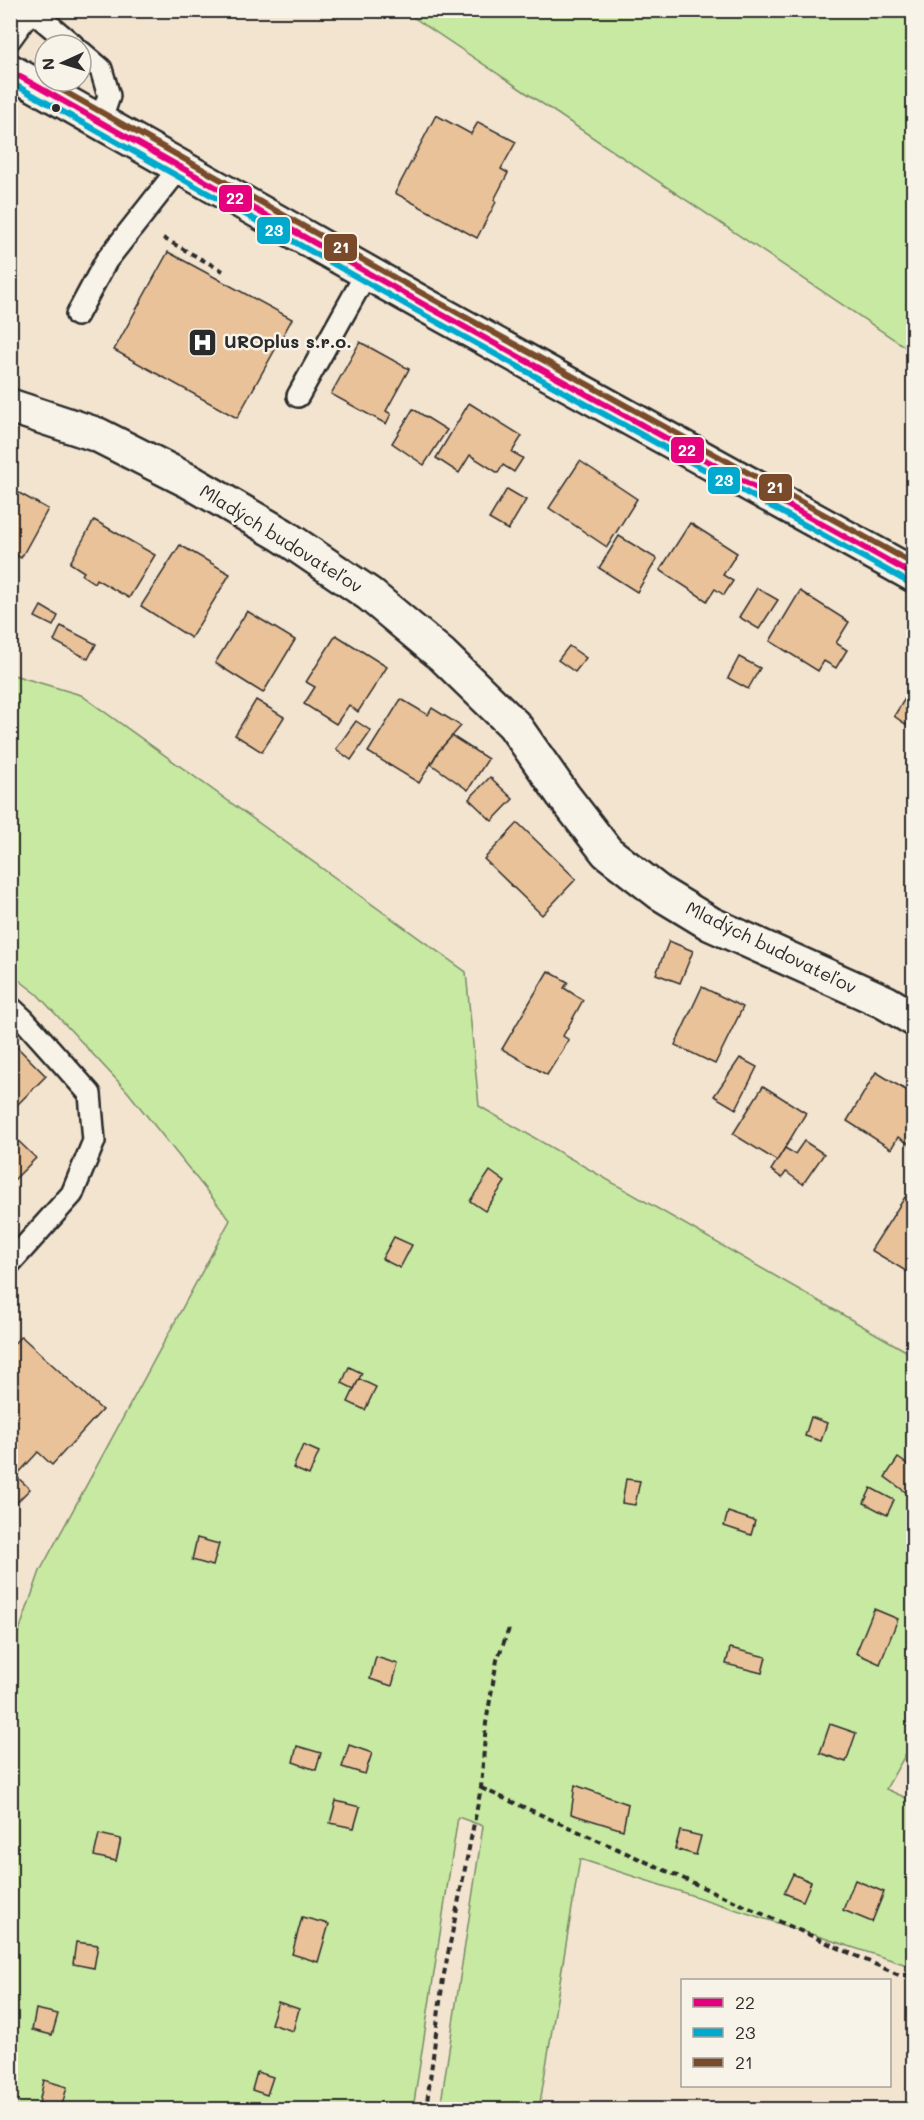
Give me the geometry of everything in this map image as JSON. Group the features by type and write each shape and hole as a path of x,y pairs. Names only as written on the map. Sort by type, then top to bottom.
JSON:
{"street":[{"path":"10,71 914,575"},
{"name":"Mladých budovateľov","path":"10,406 98,435 189,481 302,548 369,594 442,655 514,725 563,795 607,852 651,886 711,924 885,1002 914,1019"}],"lane":[{"path":"10,39 31,10 59,33"},
{"path":"93,62 101,69 109,96 100,122"},
{"path":"77,315 106,261 180,166"},
{"path":"298,396 367,272"},
{"path":"10,1007 90,1094 94,1142 72,1194 10,1263"}],"path":[{"path":"136,223 223,271"},
{"path":"426,2109 443,1979 481,1788 486,1723 495,1670 509,1629"},
{"path":"481,1788 899,1975 914,1975"}],"green space":[{"path":"404,11 913,11 913,352"},
{"path":"10,674 81,695 466,972 479,1106 913,1355 913,1741 886,1789 913,1801 913,1967 580,1859 539,2109 440,2109 483,1826 458,1817 413,2109 11,2109 10,1704 18,1678 18,1634 40,1571 230,1220 127,1091 37,994 11,974"}],"building":[{"path":"436,115 471,134 478,122 516,142 501,169 508,173 477,238 395,193"},
{"path":"10,200 16,203 10,213"},
{"path":"168,252 292,319 237,418 114,350"},
{"path":"360,342 409,369 386,411 391,414 386,424 331,394"},
{"path":"469,403 522,436 512,452 523,458 514,472 503,465 498,473 470,455 459,473 436,458"},
{"path":"413,409 447,430 424,465 392,443"},
{"path":"580,461 637,499 607,547 549,508"},
{"path":"10,488 48,509 21,558 10,552"},
{"path":"507,489 526,500 508,530 489,519"},
{"path":"94,520 155,555 129,598 96,579 94,583 82,575 84,572 70,563"},
{"path":"690,523 737,553 723,575 733,581 724,595 715,589 707,601 660,570"},
{"path":"619,536 657,559 637,592 599,568"},
{"path":"180,545 230,574 191,638 141,606"},
{"path":"757,588 778,600 759,629 739,617"},
{"path":"800,591 849,622 836,643 847,650 836,668 824,661 818,671 770,641"},
{"path":"41,606 58,616 53,626 35,617"},
{"path":"247,611 295,640 263,693 215,663"},
{"path":"61,626 96,644 88,659 54,641"},
{"path":"336,635 387,667 358,712 349,705 336,724 304,704 315,687 306,682"},
{"path":"569,646 586,658 575,672 558,660"},
{"path":"739,657 760,668 748,689 728,678"},
{"path":"914,684 914,730 894,716"},
{"path":"401,699 428,715 432,708 461,726 438,752 419,783 368,752"},
{"path":"256,700 284,717 262,752 235,735"},
{"path":"356,721 371,731 351,760 336,749"},
{"path":"452,736 488,759 468,790 431,764"},
{"path":"490,777 513,799 492,821 469,799"},
{"path":"518,823 576,879 542,915 484,859"},
{"path":"669,941 693,951 680,983 656,974"},
{"path":"548,971 568,982 564,988 583,1000 563,1036 569,1040 547,1075 502,1049"},
{"path":"702,987 743,1007 715,1064 675,1045"},
{"path":"10,1040 46,1076 10,1112"},
{"path":"740,1058 757,1067 736,1109 714,1096"},
{"path":"876,1072 914,1095 914,1147 898,1137 891,1149 847,1121"},
{"path":"763,1086 806,1113 777,1161 733,1134"},
{"path":"10,1133 36,1158 10,1184"},
{"path":"804,1141 824,1154 803,1184 786,1172 782,1178 771,1170 785,1148 795,1154"},
{"path":"490,1171 505,1182 485,1211 470,1201"},
{"path":"905,1197 914,1203 914,1276 871,1250"},
{"path":"394,1237 412,1245 400,1268 382,1259"},
{"path":"21,1336 102,1410 52,1465 38,1452 16,1476 30,1489 10,1509 10,1348"},
{"path":"349,1367 362,1373 354,1389 342,1383"},
{"path":"359,1379 376,1387 365,1410 348,1402"},
{"path":"811,1417 827,1423 821,1441 805,1436"},
{"path":"303,1445 319,1452 309,1475 293,1468"},
{"path":"898,1458 914,1469 914,1498 885,1477"},
{"path":"626,1479 640,1481 635,1505 622,1503"},
{"path":"871,1488 894,1500 887,1515 864,1503"},
{"path":"728,1512 755,1521 751,1535 724,1526"},
{"path":"197,1538 219,1544 213,1566 192,1560"},
{"path":"874,1609 898,1619 880,1664 856,1653"},
{"path":"730,1648 766,1657 762,1673 726,1664"},
{"path":"376,1657 398,1664 392,1686 370,1679"},
{"path":"830,1724 856,1733 846,1762 820,1753"},
{"path":"349,1745 372,1753 365,1774 342,1767"},
{"path":"297,1746 321,1753 316,1770 293,1762"},
{"path":"575,1785 628,1804 623,1830 571,1814"},
{"path":"336,1801 360,1807 354,1828 330,1823"},
{"path":"680,1831 701,1836 696,1855 675,1849"},
{"path":"99,1834 121,1839 116,1861 94,1856"},
{"path":"793,1874 811,1882 803,1901 784,1893"},
{"path":"855,1880 884,1892 872,1922 843,1910"},
{"path":"302,1917 329,1924 318,1962 292,1954"},
{"path":"76,1942 98,1945 94,1968 73,1964"},
{"path":"278,2002 299,2009 293,2031 271,2024"},
{"path":"36,2009 58,2014 52,2035 32,2030"},
{"path":"257,2072 273,2077 267,2095 252,2090"},
{"path":"44,2080 67,2087 61,2109 39,2103"}],"transit line":[{"name":"22","path":"10,71 423,304 914,575"},
{"name":"23","path":"10,82 419,312 910,583"},
{"name":"21","path":"67,93 427,296 914,564"}],"place":[{"name":"UROplus s.r.o.","path":"203,342"}]}
